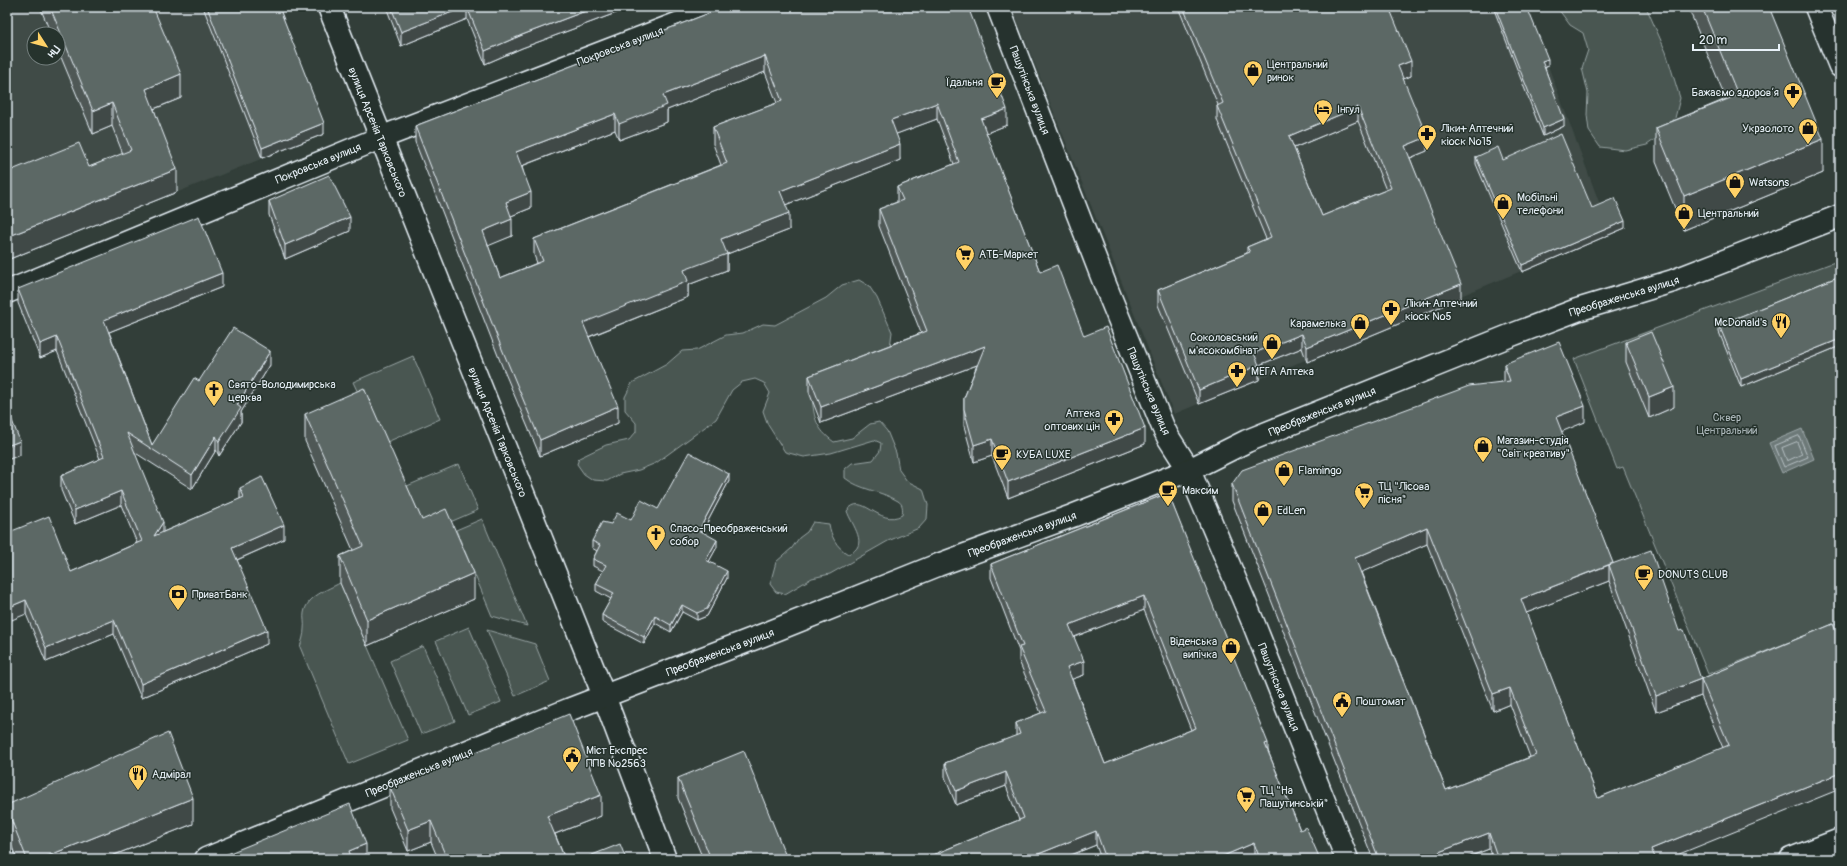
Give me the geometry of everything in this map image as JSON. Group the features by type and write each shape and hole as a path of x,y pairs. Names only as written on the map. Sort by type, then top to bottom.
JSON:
{"street":[{"name":"вулиця Арсенія Тарковського","path":"329,7 604,696 665,859"},
{"name":"Покровська вулиця","path":"7,292 380,138 721,7"},
{"name":"Пашутінська вулиця","path":"998,7 1103,280 1163,427 1189,470 1253,622 1347,859"},
{"path":"1816,7 1840,66"},
{"name":"Преображенська вулиця","path":"206,859 604,696 938,565 1072,516 1189,470 1247,441 1510,336 1577,310 1673,281 1840,216"},
{"path":"1791,859 1840,840"}],"shaded area":[{"path":"7,7 275,7 324,134 7,260"},
{"name":"Центральний ринок","path":"1012,7 1526,7 1611,234 1174,414"}],"green space":[{"path":"1552,7 1645,7 1647,9 1666,52 1680,98 1675,118 1664,133 1647,145 1625,150 1600,147 1589,131 1587,115 1588,93 1582,68 1588,50 1583,33 1570,25 1559,10"},
{"name":"Сквер Центральний","path":"1840,260 1840,622 1708,674 1623,467 1617,469 1574,359"},
{"path":"859,280 869,286 877,298 892,332 890,347 812,397 815,417 823,432 834,442 852,438 870,424 879,422 887,431 896,453 899,470 907,481 923,489 928,505 927,519 919,528 888,541 830,574 812,578 785,594 776,592 770,584 776,562 792,548 799,538 807,532 813,522 829,524 835,541 840,548 848,554 855,550 858,546 859,540 858,534 847,511 853,506 859,505 865,506 885,517 893,518 902,515 902,505 900,502 892,498 857,485 845,478 845,469 852,463 873,460 880,451 881,443 874,440 831,453 804,457 785,452 768,425 763,411 770,393 764,383 755,379 742,382 732,390 716,419 656,463 639,470 620,474 607,481 593,480 584,474 577,464 579,458 606,445 629,440 636,432 636,423 625,410 625,397 632,383 667,364 682,351 697,350 726,335 743,333 763,324 775,325 826,298 842,285"},
{"path":"413,356 440,419 387,442 361,399 353,382"},
{"path":"459,464 478,510 427,532 407,486"},
{"path":"482,519 527,626 492,616 456,530"},
{"path":"340,583 408,740 349,764 300,647 304,634 304,615 309,602 318,594"},
{"path":"469,627 501,702 468,715 436,641"},
{"path":"487,630 535,644 550,681 515,696"},
{"path":"423,646 455,721 421,734 390,661"}],"water":[{"path":"1802,429 1814,459 1782,473 1769,443"}],"building":[{"path":"50,7 153,7 181,74 146,89 177,169 7,237 7,172 79,143 89,167 131,150 112,103 93,111 66,46 66,26 58,26"},
{"path":"207,7 279,7 324,123 262,148"},
{"path":"391,7 465,7 401,32"},
{"path":"467,7 596,7 522,35 485,51"},
{"path":"725,7 968,7 1007,109 981,119 1040,272 1057,265 1084,336 1106,327 1145,428 1008,482 992,439 974,445 964,409 964,398 985,346 821,407 809,376 927,331 879,209 903,200 897,187 959,162 937,103 891,120 900,144 780,191 789,213 721,239 727,254 684,270 688,281 583,323 618,406 540,440 502,349 415,126","holes":["765,56 782,101 713,127 727,163 534,239 543,261 500,278 483,231 512,219 506,202 531,192 516,152 615,114 619,124 667,105 663,95"]},
{"path":"1183,7 1389,7 1411,61 1398,66 1427,137 1405,146 1461,284 1307,347 1302,334 1254,353 1259,365 1199,390 1158,290 1250,252 1247,247 1271,237 1217,106 1223,103","holes":["1358,107 1391,188 1322,216 1289,136"]},
{"path":"1495,7 1527,7 1548,59 1542,61 1564,119 1543,128"},
{"path":"1702,7 1769,7 1823,139 1684,196 1656,128 1738,95"},
{"path":"1561,134 1592,208 1615,198 1625,221 1522,265 1476,157 1498,147 1503,160"},
{"path":"329,175 350,217 285,245 269,201"},
{"path":"199,216 222,273 104,320 152,445 194,378 199,381 233,328 270,351 237,405 241,408 219,442 216,436 192,475 127,433 163,522 154,536 244,497 240,488 262,477 284,525 232,548 267,630 141,684 114,620 46,648 26,600 7,608 7,533 49,516 71,572 142,541 121,491 75,510 61,476 104,457 57,337 40,344 18,289"},
{"name":"McDonald's","path":"1840,276 1840,339 1741,379 1719,325"},
{"path":"1651,332 1674,387 1649,397 1626,342"},
{"path":"1559,342 1585,406 1556,417 1613,563 1521,599 1598,798 1729,745 1701,679 1833,624 1840,640 1840,773 1651,849 1656,859 1498,859 1489,833 1439,852 1442,859 1379,859 1232,484 1242,470 1469,386 1510,381 1504,364","holes":["1427,527 1493,694 1510,688 1536,755 1446,790 1355,558"]},
{"path":"364,388 422,520 446,509 474,573 367,620 340,556 363,546 305,414"},
{"path":"9,413 20,441 7,446 7,414"},
{"name":"Спасо-Преображенський собор","path":"689,452 729,474 699,530 717,540 706,560 727,571 707,609 697,613 682,605 671,625 655,616 644,637 602,615 614,593 596,584 606,565 593,559 600,545 592,541 602,522 611,524 617,513 631,520 641,500 658,509"},
{"path":"1168,493 1268,743 1265,744 1300,830 1306,827 1320,859 1260,859 1254,843 1216,859 1106,859 1096,831 1026,859 932,859 930,856 1024,818 1006,772 956,791 945,763 1020,734 1016,723 1046,711 1019,647 1023,646 991,564","holes":["1144,596 1196,728 1105,764 1067,667 1084,661 1069,625"]},
{"path":"1651,550 1679,631 1684,630 1701,679 1656,696 1609,565"},
{"path":"569,714 601,795 547,816 565,859 447,859 431,821 408,830 390,787"},
{"path":"7,728 10,735 7,737"},
{"name":"Адмірал","path":"168,733 193,798 40,859 27,859 7,809 7,805"},
{"path":"744,751 787,859 711,859 678,778"},
{"path":"350,804 366,844 349,851 352,859 215,859"},
{"path":"620,844 626,859 582,859"}],"place":[{"name":"Центральний ринок","path":"1253,87"},
{"name":"Їдальня","path":"997,99"},
{"name":"Бажаємо здоровʼя","path":"1793,109"},
{"name":"Інгул","path":"1323,126"},
{"name":"Укрзолото","path":"1808,145"},
{"name":"Ліки+ Аптечний кіоск №15","path":"1427,151"},
{"name":"Watsons","path":"1735,199"},
{"name":"Мобільні телефони","path":"1503,220"},
{"name":"Центральний","path":"1684,230"},
{"name":"АТБ-Маркет","path":"965,271"},
{"name":"Ліки+ Аптечний кіоск №5","path":"1391,326"},
{"name":"McDonald's","path":"1781,339"},
{"name":"Карамелька","path":"1360,340"},
{"name":"Соколовський м'ясокомбінат","path":"1272,360"},
{"name":"МЕГА Аптека","path":"1237,388"},
{"name":"Свято-Володимирська церква","path":"214,407"},
{"name":"Аптека оптових цін","path":"1114,436"},
{"name":"Магазин-студія \"Світ креативу\"","path":"1483,463"},
{"name":"КУБА LUXE","path":"1002,471"},
{"name":"Flamingo","path":"1284,487"},
{"name":"Максим","path":"1168,507"},
{"name":"ТЦ \"Лісова пісня\"","path":"1364,509"},
{"name":"EdLen","path":"1263,527"},
{"name":"Спасо-Преображенський собор","path":"656,551"},
{"name":"DONUTS CLUB","path":"1644,591"},
{"name":"ПриватБанк","path":"178,611"},
{"name":"Віденська випічка","path":"1231,664"},
{"name":"Поштомат","path":"1342,718"},
{"name":"Міст Експрес ППВ №2563","path":"572,773"},
{"name":"Адмірал","path":"138,791"},
{"name":"ТЦ \"На Пашутинській\"","path":"1246,813"}]}
